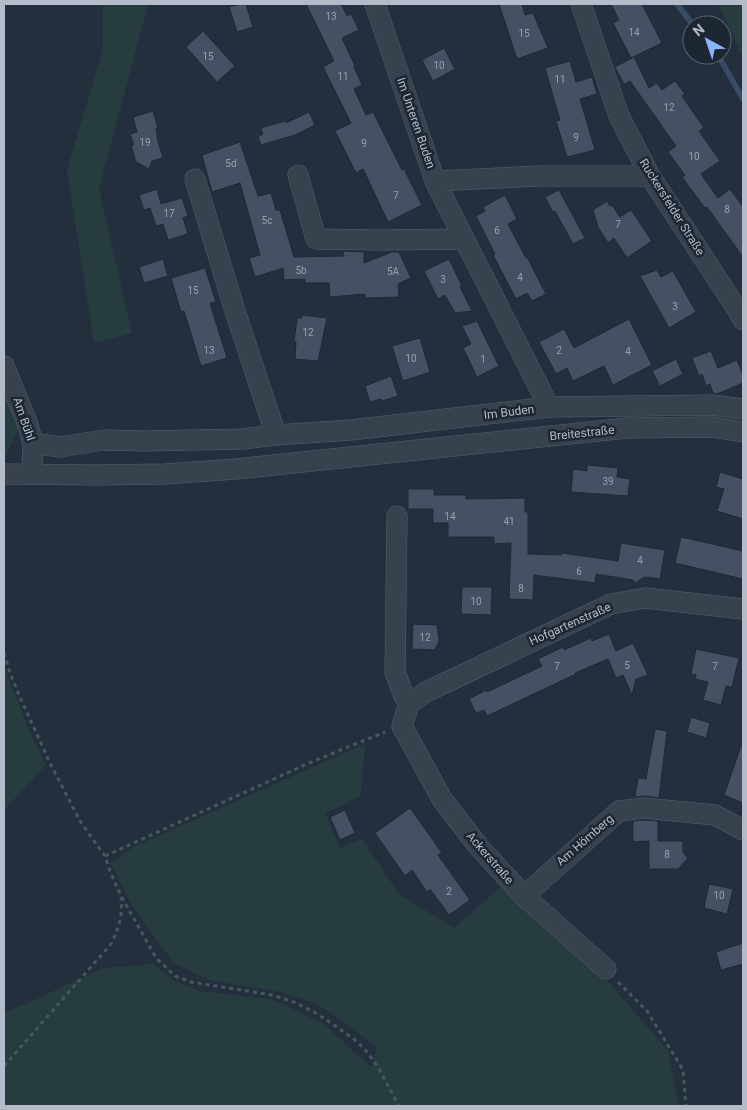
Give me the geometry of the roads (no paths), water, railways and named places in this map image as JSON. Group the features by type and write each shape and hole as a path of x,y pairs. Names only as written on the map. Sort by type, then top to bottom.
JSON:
{"street":[{"name":"Im Unteren Buden","path":"376,4 435,181 549,407"},
{"name":"Ruckersfelder Straße","path":"581,4 619,116 650,176 743,320"},
{"path":"298,175 316,239 463,239"},
{"path":"435,181 541,176 650,176"},
{"path":"195,179 235,311 276,435"},
{"name":"Am Bühl","path":"4,366 27,422 33,443 32,474"},
{"name":"Im Buden","path":"33,443 60,447 104,440 243,439 351,430 549,407 712,405 743,408"},
{"name":"Breitestraße","path":"4,474 165,474 236,469 628,428 712,427 743,432"},
{"path":"397,516 395,672 409,704"},
{"name":"Hofgartenstraße","path":"409,704 426,692 611,604 645,598 743,609"},
{"name":"Ackerstraße","path":"409,704 402,726 442,799 478,846 524,896 606,969"},
{"name":"Am Hömberg","path":"524,896 619,811 644,808 715,815 743,830"}],"waterway":[{"path":"677,4 685,15"},
{"path":"724,65 743,99"}]}
